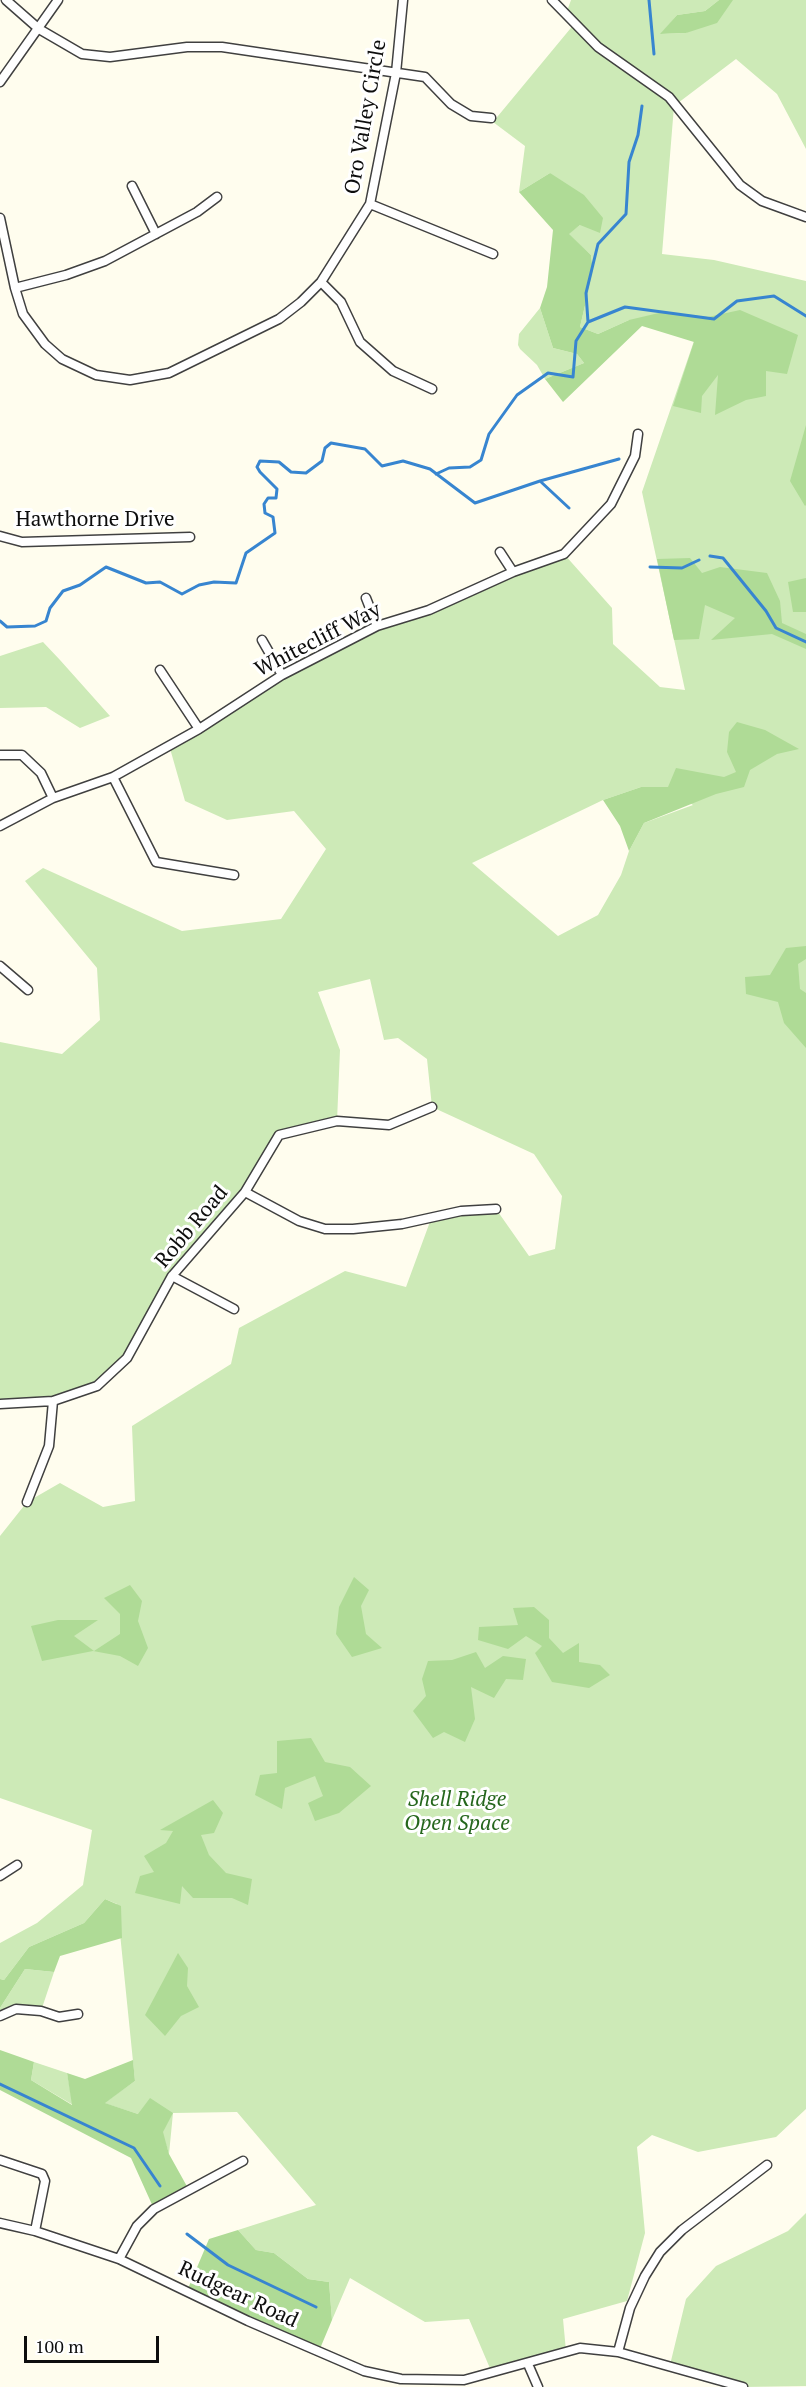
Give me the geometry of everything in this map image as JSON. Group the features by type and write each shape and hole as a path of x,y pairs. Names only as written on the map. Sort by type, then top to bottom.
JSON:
{"street":[{"path":"6,0 39,28 82,54 110,57 187,47 222,47 425,77 451,104 471,116 491,118"},
{"path":"0,82 58,0"},
{"name":"Oro Valley Circle","path":"0,218 23,315 45,344 62,359 96,375 130,380 169,374 279,319 321,282 370,204 396,74 403,0"},
{"path":"552,0 598,47 669,97 740,185 762,201 806,217"},
{"path":"132,186 156,234"},
{"path":"15,288 66,275 105,261 197,212 217,196"},
{"path":"370,204 493,254"},
{"path":"321,282 341,302 360,342 393,371 432,389"},
{"name":"Whitecliff Way","path":"0,826 53,798 113,777 199,729 282,675 377,626 429,610 513,572 564,554 611,504 635,456 638,434"},
{"name":"Hawthorne Drive","path":"0,536 22,542 190,537"},
{"path":"500,552 513,572"},
{"path":"366,598 377,626"},
{"path":"262,640 282,675"},
{"path":"160,669 199,729"},
{"path":"0,755 22,755 41,773 53,798"},
{"path":"113,777 156,862 234,875"},
{"path":"0,966 28,990"},
{"name":"Robb Road","path":"0,1404 53,1401 97,1386 127,1358 172,1276 245,1192 279,1135 337,1121 389,1125 432,1107"},
{"path":"245,1192 299,1221 325,1229 392,1225 461,1211 496,1209"},
{"path":"172,1276 234,1309"},
{"path":"27,1502 49,1446 53,1401"},
{"path":"0,1876 16,1865"},
{"path":"0,2016 16,2009 41,2011 59,2017 78,2014"},
{"path":"0,2160 42,2174 45,2181 35,2231"},
{"path":"119,2259 137,2226 154,2209 243,2161"},
{"path":"618,2352 630,2308 645,2276 660,2252 682,2230 767,2165"},
{"name":"Rudgear Road","path":"0,2223 35,2231 119,2259 248,2321 364,2371 401,2379 464,2383 580,2348 618,2352 743,2387"},
{"path":"528,2364 538,2387"}],"green space":[{"name":"Shell Ridge Open Space","path":"571,0 719,0 705,11 677,15 661,34 686,33 722,0 806,0 806,149 777,94 736,59 674,106 662,254 714,260 806,281 806,2109 776,2137 698,2152 652,2135 637,2147 645,2233 627,2301 563,2319 566,2351 492,2373 469,2319 425,2322 350,2278 332,2320 329,2282 308,2279 274,2253 256,2250 238,2230 316,2205 237,2112 173,2113 169,2154 162,2132 172,2114 138,2114 104,2103 135,2081 117,1904 105,1899 84,1923 29,1947 4,1980 0,1979 0,1943 37,1923 83,1885 92,1830 0,1798 0,1536 27,1502 60,1483 103,1507 135,1501 132,1426 231,1364 239,1328 345,1271 406,1287 431,1219 496,1209 529,1256 555,1249 562,1196 534,1154 432,1107 427,1059 398,1038 384,1040 370,979 318,992 340,1050 337,1121 279,1135 245,1192 172,1276 127,1358 97,1386 53,1401 0,1404 0,1042 62,1054 100,1020 97,968 25,881 43,868 182,931 281,919 326,849 294,811 227,820 185,801 169,745 282,675 377,626 564,554 612,608 613,644 660,687 685,690 642,492 694,341 629,320 598,334 580,327 593,270 591,255 568,234 580,225 550,173 519,192 525,146 493,122 575,23 566,14","holes":["641,787 668,788 693,805 644,823 629,851 621,875 598,915 558,936 472,863 603,800"]},
{"path":"719,0 733,0 717,23 686,33 660,34 677,15 705,11"},
{"path":"550,173 584,195 603,218 600,233 580,225 569,234 591,255 593,271 580,327 598,334 629,320 663,312 708,317 740,310 798,335 787,374 766,371 766,396 746,400 715,415 718,375 702,396 701,413 673,406 694,342 642,326 563,402 545,379 584,363 577,354 553,348 540,308 547,287 553,230 519,192"},
{"path":"540,308 553,348 577,354 584,363 545,379 537,365 518,345 519,334"},
{"path":"806,425 806,505 805,506 790,481"},
{"path":"690,558 702,573 720,567 767,573 780,601 782,623 806,634 806,649 772,634 711,640 735,618 705,605 699,639 674,640 657,559"},
{"path":"806,578 806,612 793,612 788,582"},
{"path":"43,642 110,716 80,728 46,707 0,708 0,656"},
{"path":"737,722 765,730 799,749 777,754 750,770 744,787 716,794 644,823 629,851 620,826 603,800 641,787 668,787 676,768 724,777 736,772 727,752 729,732"},
{"path":"806,946 806,959 798,964 800,989 806,993 806,1048 784,1023 778,1002 746,994 745,977 770,975 786,948"},
{"path":"354,1577 369,1590 361,1606 366,1634 382,1648 352,1657 336,1634 339,1607"},
{"path":"130,1585 142,1601 138,1621 148,1648 138,1666 120,1656 93,1651 42,1661 31,1626 58,1620 98,1620 74,1636 94,1651 120,1634 120,1614 104,1598"},
{"path":"534,1607 549,1620 549,1638 563,1653 579,1643 579,1662 600,1665 610,1675 589,1688 552,1682 535,1653 542,1646 526,1636 508,1649 478,1640 479,1627 518,1625 513,1608"},
{"path":"476,1652 485,1668 503,1656 526,1659 523,1680 506,1679 494,1698 471,1687 475,1719 465,1742 444,1732 433,1738 413,1711 426,1696 422,1679 428,1661 452,1660"},
{"path":"311,1738 325,1762 350,1767 371,1786 339,1813 315,1821 308,1803 323,1796 315,1776 285,1788 282,1809 255,1795 260,1775 277,1773 277,1741"},
{"path":"213,1800 223,1813 214,1833 201,1835 209,1855 226,1873 252,1879 248,1905 232,1898 193,1898 182,1886 180,1904 135,1893 140,1876 154,1872 144,1856 166,1843 173,1831 160,1830"},
{"path":"105,1899 121,1906 122,1938 60,1956 54,1972 25,1969 0,2008 0,1979 4,1980 29,1947 84,1923"},
{"path":"178,1953 188,1968 187,1986 199,2007 181,2016 165,2036 145,2015"},
{"path":"25,1969 54,1972 41,2011 16,2009 0,2016 0,2008"},
{"path":"0,2050 34,2062 31,2080 72,2105 67,2073 85,2079 133,2060 135,2081 105,2103 138,2114 150,2098 173,2113 163,2132 169,2154 189,2190 154,2209 131,2158 0,2090"},
{"path":"34,2062 67,2073 73,2105 31,2080"},
{"path":"806,2213 806,2386 743,2387 670,2365 686,2299 716,2266 788,2231"},
{"path":"238,2230 256,2250 274,2253 308,2279 329,2282 332,2320 319,2351 187,2291 209,2239"}],"waterway":[{"path":"649,0 654,54"},
{"path":"436,474 449,468 470,467 481,460 489,434 517,395 548,373 573,377 576,341 588,322 586,293 598,244 626,214 629,162 638,135 642,106"},
{"path":"588,322 625,307 714,319 737,301 774,296 806,316"},
{"path":"0,621 7,627 35,626 46,621 50,608 63,591 80,585 106,567 146,583 160,582 182,594 199,585 214,582 236,583 246,553 275,533 273,517 265,513 264,504 268,498 276,498 277,489 260,472 257,467 260,461 279,462 291,472 306,473 322,461 325,448 331,443 365,449 382,466 403,461 430,469 475,503 540,481 619,459"},
{"path":"540,481 569,508"},
{"path":"710,556 723,558 766,611 776,628 806,642"},
{"path":"650,567 682,568 699,560"},
{"path":"0,2084 134,2148 160,2186"},
{"path":"187,2234 228,2265 316,2307"}]}
